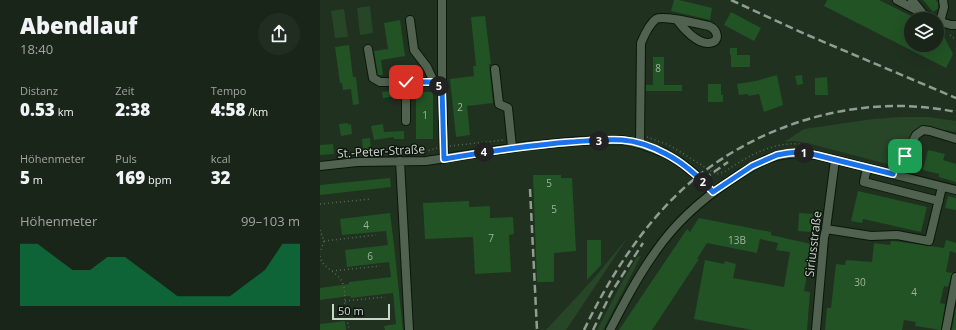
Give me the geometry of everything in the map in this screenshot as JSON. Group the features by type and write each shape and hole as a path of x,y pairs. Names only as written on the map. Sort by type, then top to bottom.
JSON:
{"street":[{"path":"442,0 444,159"},
{"path":"896,0 919,12"},
{"path":"912,0 921,12"},
{"path":"942,12 944,7 943,0"},
{"path":"640,144 641,43 654,20 663,17 677,20"},
{"path":"410,20 414,50 427,67 434,82 442,88"},
{"path":"944,23 956,25"},
{"path":"368,49 373,78 380,82 434,82"},
{"path":"495,69 499,104 508,108 512,147"},
{"path":"406,82 406,121"},
{"path":"893,174 895,163 905,156 916,135 923,130 956,139"},
{"name":"St.-Peter-Straße","path":"320,166 357,162 444,159 512,147 624,140 665,153 696,175 713,192"},
{"path":"610,330 656,249 684,217 713,192 752,166 777,155 800,152 816,155 956,190"},
{"name":"Siriusstraße","path":"816,330 824,238 835,160"},
{"path":"400,161 409,330"},
{"path":"867,168 864,182 938,201"},
{"path":"826,229 871,236 897,234 928,241 942,187"},
{"path":"946,330 956,277"}],"path":[{"path":"950,35 956,40"},
{"path":"320,204 371,199"},
{"path":"320,230 324,241 320,253"},
{"path":"324,241 376,235"},
{"path":"320,256 320,259 325,265 343,283 349,330"},
{"path":"332,271 380,266"},
{"path":"345,301 385,298"}],"green space":[{"path":"370,6 373,33 360,35 357,8"},
{"path":"344,9 348,37 335,38 331,11"},
{"path":"929,117 956,121 956,132 946,130 945,133 913,133 901,154 892,161 891,165 807,143 794,141 784,142 804,129 873,119"},
{"path":"628,237 566,330 546,330 595,277"},
{"path":"641,256 603,330 597,330 622,282 637,257"}],"building":[{"path":"674,0 712,8 710,20 671,11"},
{"path":"827,0 879,0 904,12 904,47 824,6"},
{"path":"923,0 936,0 938,3 938,9 933,12"},
{"path":"731,12 761,28 754,41 724,25"},
{"path":"485,16 491,64 489,64 493,103 467,106 470,135 456,137 450,79 474,76 473,66 476,66 471,17"},
{"path":"400,20 405,56 381,60 383,75 378,75 374,51 388,49 384,23"},
{"path":"944,37 953,54 946,68 915,52 944,52"},
{"path":"349,45 353,77 356,77 359,104 353,105 351,89 343,90 342,83 340,83 335,47"},
{"path":"730,48 737,48 737,55 730,55"},
{"path":"731,55 750,55 750,67 731,67"},
{"path":"653,57 664,57 664,85 682,85 682,91 646,91 646,85 653,85"},
{"path":"777,75 783,105 764,112 759,94 748,96 748,94 739,95 737,84 756,81"},
{"path":"802,75 803,84 797,85 795,76"},
{"path":"827,77 828,95 815,95 815,78"},
{"path":"708,84 721,84 721,95 723,95 723,102 708,102"},
{"path":"390,91 391,97 383,98 382,92"},
{"path":"416,92 433,92 433,139 416,139"},
{"path":"348,123 348,125 351,124 352,134 341,136 339,124"},
{"path":"383,124 384,132 404,131 404,139 394,139 394,137 374,140 371,126"},
{"path":"370,138 371,150 363,151 362,139"},
{"path":"333,144 334,154 320,155 320,145"},
{"path":"928,150 945,154 943,160 956,164 956,182 939,177 939,174 923,170"},
{"path":"533,175 561,175 561,178 572,178 576,251 554,253 554,282 537,282"},
{"path":"390,178 391,187 320,195 320,185"},
{"path":"858,191 927,207 921,232 863,219 862,223 851,221"},
{"path":"948,196 956,198 956,210 945,208"},
{"path":"469,201 469,207 490,206 490,218 513,217 514,234 509,235 511,272 475,274 473,237 425,239 423,203"},
{"path":"390,213 403,330 385,330 384,326 396,324 393,293 320,300 320,288 349,284 349,282 391,277 389,262 347,267 345,250 388,245 386,231 342,235 340,219"},
{"path":"799,213 813,214 811,232 798,231"},
{"path":"699,218 771,232 771,235 811,244 804,291 810,292 807,330 752,330 694,319 705,260 724,264 725,261 736,264 733,278 784,287 790,252 776,250 778,243 760,239 757,253 707,243 697,259 699,259 652,330 619,330 687,229 690,232"},
{"path":"587,240 601,240 601,265 587,280"},
{"path":"946,240 956,243 956,253 950,251 946,272 952,274 948,287 944,286 940,303 945,304 941,330 915,326 916,322 904,320 902,330 825,330 827,308 831,308 836,264 845,265 846,260 872,262 874,243 890,245 891,241 894,241 944,248"},
{"path":"956,307 956,330 952,330"},
{"path":"345,321 346,330 320,330 320,324"}],"railway":[{"path":"731,0 805,34 956,98"},
{"path":"584,330 604,291 616,272 655,218 685,187 713,165 744,145 777,130 812,118 847,110 884,106 920,107 956,112"},
{"path":"704,179 728,162"},
{"path":"530,189 537,330"},
{"path":"593,330 611,293 643,243"}],"route":[{"path":"406,82 434,82 442,88 444,159 512,147 580,141 624,140 665,153 696,175 713,192 752,166 777,155 800,152 893,174 895,163 905,156"}]}
